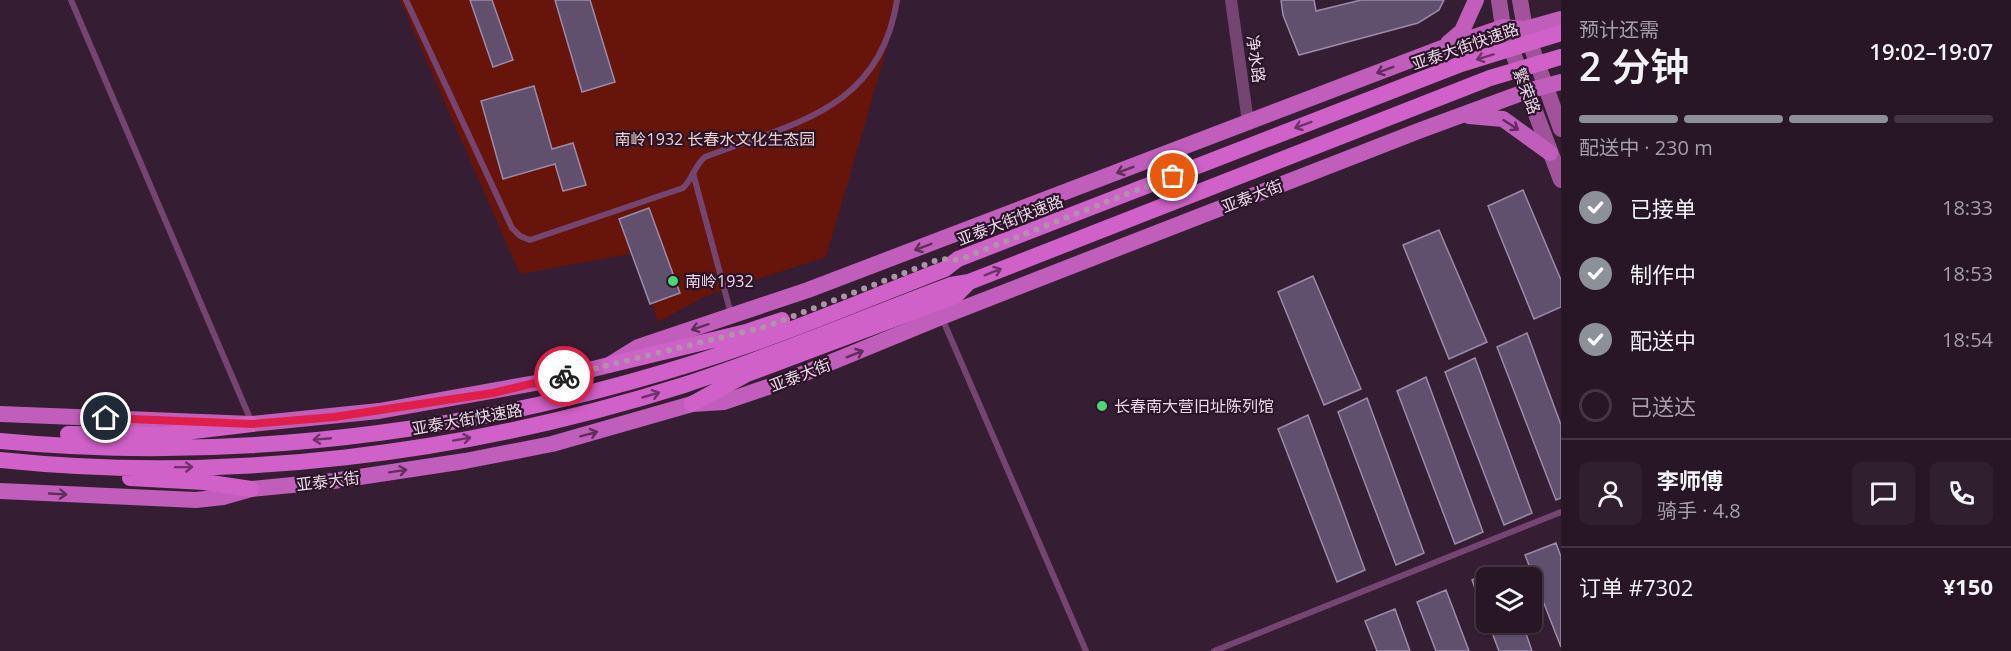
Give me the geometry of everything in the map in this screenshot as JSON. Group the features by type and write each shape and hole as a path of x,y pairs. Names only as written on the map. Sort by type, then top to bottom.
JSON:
{"highway":[{"name":"亚泰大街快速路","path":"0,441 138,448 279,442 377,433 498,412 598,389 753,343 945,268 958,260 1461,64 1561,33"},
{"name":"亚泰大街快速路","path":"0,460 86,467 229,465 389,452 506,431 686,384 951,285 969,282 1490,78 1561,57"},
{"path":"609,365 746,332 940,259 958,260"},
{"path":"692,404 747,374 955,296 969,282"},
{"path":"0,430 139,436 252,424"},
{"path":"0,471 204,482 251,489"}],"main road":[{"path":"1442,48 1462,31 1476,0"},
{"name":"繁荣路","path":"1499,0 1503,27 1561,180"},
{"name":"繁荣路","path":"1520,0 1525,29 1561,129"},
{"path":"0,414 252,424 334,417 493,393 609,365 638,347 732,316 1018,212 1442,48 1503,27 1525,29 1561,19"},
{"name":"亚泰大街","path":"0,491 196,500 223,497 251,489 333,481 465,461 552,444 692,404 724,402 1421,130 1465,116 1527,91 1561,82"},
{"path":"1465,116 1503,119 1550,153"}],"street":[{"name":"净水路","path":"1231,0 1248,122"}],"lane":[{"path":"72,0 252,424"},
{"path":"406,0 512,228 519,236 530,240 683,188 689,183 697,164 705,158 836,104 860,82 880,57 893,23 897,0"},
{"path":"693,172 732,316"},
{"path":"941,317 1086,651"},
{"path":"1214,651 1561,512"}],"green space":[{"name":"南岭1932 长春水文化生态园","path":"400,0 901,0 826,257 706,296 658,322 635,253 520,274"}],"building":[{"path":"470,0 492,0 513,60 493,67"},
{"path":"555,0 590,0 615,82 582,92"},
{"path":"1281,0 1314,0 1316,11 1361,0 1444,0 1439,10 1418,23 1299,55 1283,15"},
{"path":"534,86 552,149 573,143 586,185 563,191 555,164 503,179 481,101"},
{"path":"1523,190 1561,280 1561,307 1534,319 1488,206"},
{"path":"649,208 680,293 650,304 619,219"},
{"path":"1439,230 1487,342 1449,359 1403,245"},
{"path":"1313,276 1361,389 1324,405 1278,292"},
{"path":"1527,333 1561,425 1561,498 1556,500 1497,347"},
{"path":"1475,358 1532,513 1504,525 1445,372"},
{"path":"1426,377 1483,532 1455,544 1397,391"},
{"path":"1367,398 1424,553 1396,565 1338,412"},
{"path":"1308,415 1365,570 1337,582 1278,429"},
{"path":"1556,543 1561,557 1561,647 1542,598 1542,567 1530,567 1525,555"},
{"path":"1476,578 1476,591 1472,580"},
{"path":"1446,590 1469,651 1436,651 1417,602"},
{"path":"1395,609 1410,651 1377,651 1365,621"},
{"path":"1492,633 1526,633 1532,651 1499,651"}],"way so far":[{"path":"564,376 768,326 940,259 958,260 1173,176"}],"place":[{"name":"南岭1932","path":"673,281"},
{"name":"长春南大营旧址陈列馆","path":"1102,406"}],"route":[{"path":"106,418 146,417 252,424 334,417 493,393 564,376"}]}
